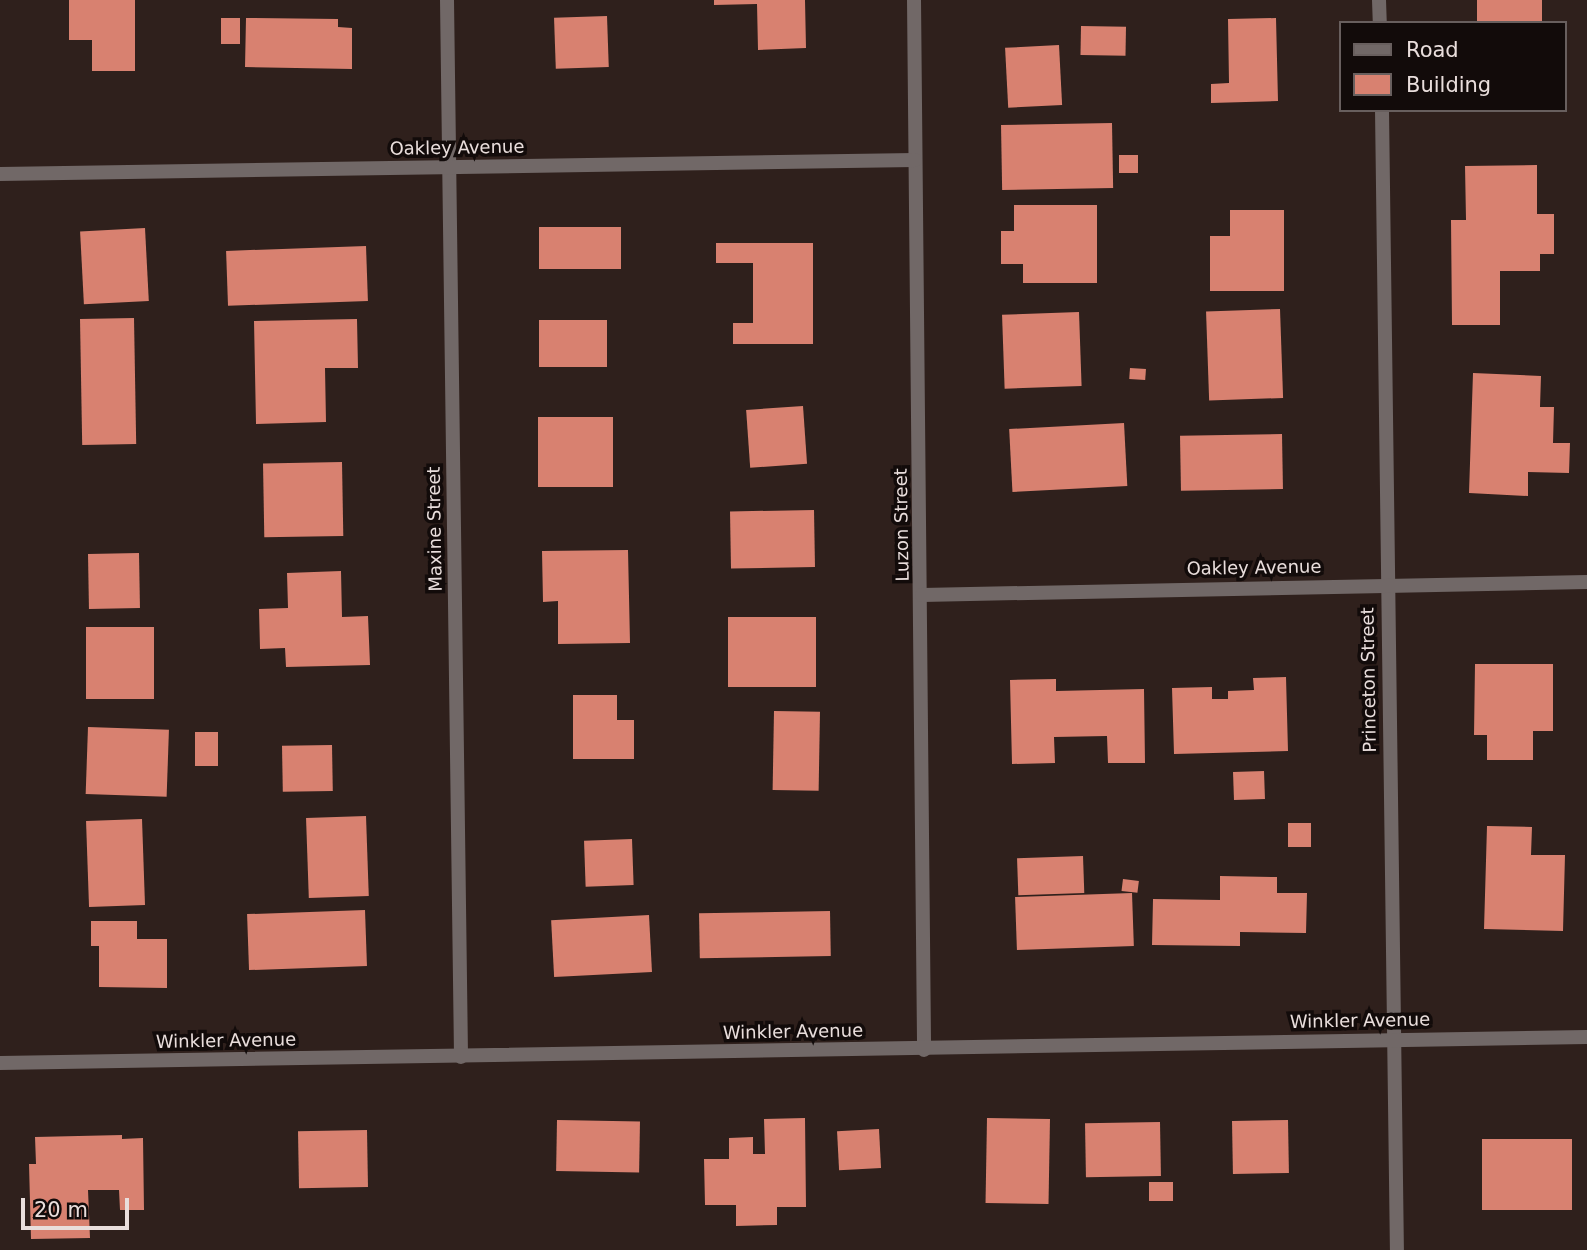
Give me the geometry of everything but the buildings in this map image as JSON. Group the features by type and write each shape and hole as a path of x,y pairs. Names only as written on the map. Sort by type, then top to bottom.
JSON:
{"street":[{"name":"Maxine Street","path":"447,0 461,1057"},
{"name":"Luzon Street","path":"914,0 922,595 924,1049"},
{"path":"1379,0 1380,21"},
{"name":"Princeton Street","path":"1382,112 1391,1040 1397,1250"},
{"name":"Oakley Avenue","path":"0,174 915,160"},
{"name":"Oakley Avenue","path":"922,595 1587,582"},
{"name":"Winkler Avenue","path":"0,1063 1587,1037"}]}
